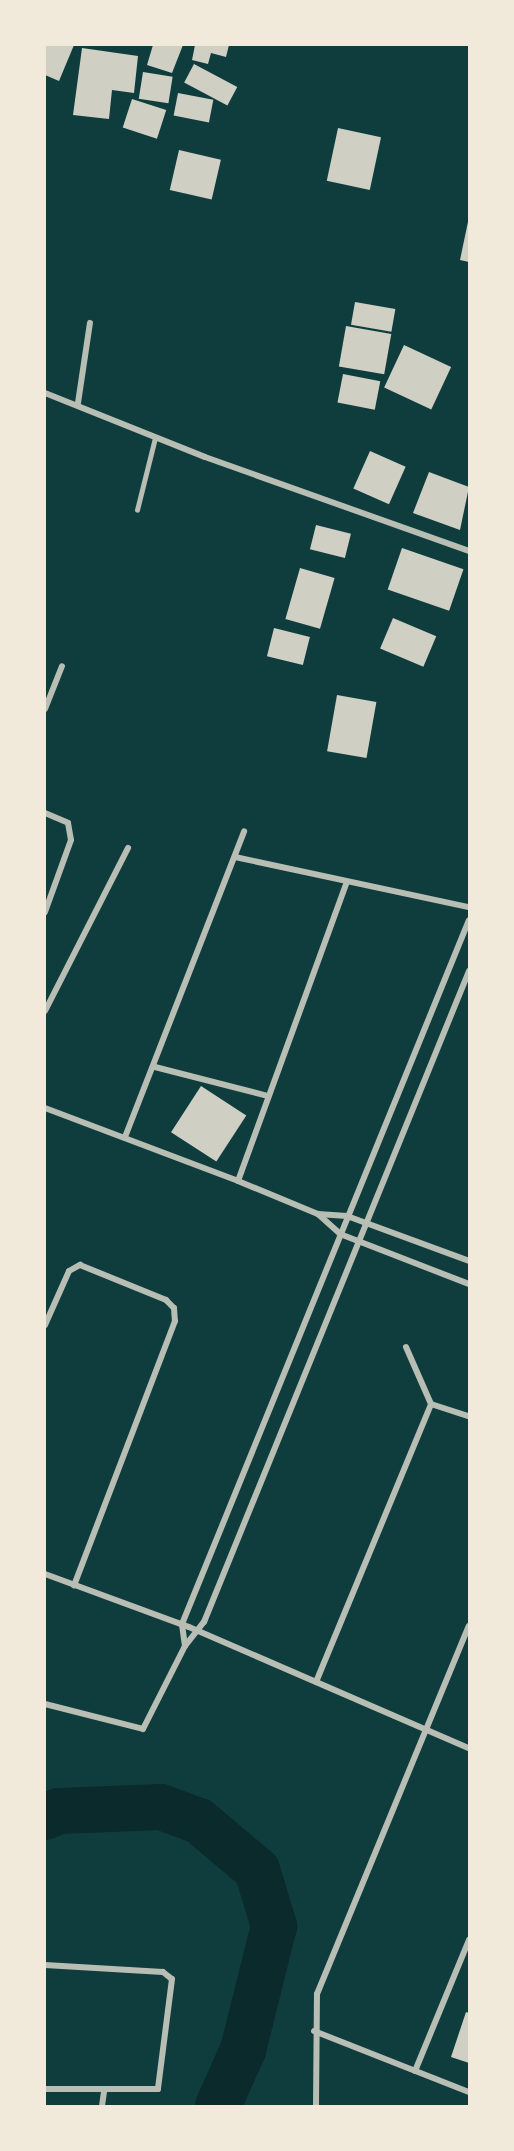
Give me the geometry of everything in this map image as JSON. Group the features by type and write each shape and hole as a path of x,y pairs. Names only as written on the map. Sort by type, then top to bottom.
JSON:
{"street":[{"path":"78,403 90,323"},
{"path":"45,393 78,403 155,438 469,551"},
{"path":"45,709 62,666"},
{"path":"45,813 68,823 71,831 45,912"},
{"path":"125,1137 244,831"},
{"path":"45,1011 128,848"},
{"path":"235,856 346,884 441,905 469,908"},
{"path":"238,1181 346,884"},
{"path":"185,1646 182,1624 469,920"},
{"path":"45,1704 139,1732 185,1646 198,1631 469,971"},
{"path":"154,1067 268,1096"},
{"path":"45,1108 125,1137 318,1214 347,1216 366,1222 469,1262"},
{"path":"318,1214 340,1234 469,1284"},
{"path":"45,1325 69,1270 80,1265 166,1300 175,1321 74,1585"},
{"path":"316,1682 431,1404 406,1347"},
{"path":"431,1404 469,1416"},
{"path":"45,1574 182,1624 469,1748"},
{"path":"316,2106 314,2031 317,1994 424,1730 469,1626"},
{"path":"415,2071 469,1940"},
{"path":"45,1965 164,1972 172,1979 158,2089 104,2091 45,2089"},
{"path":"314,2031 469,2092"},
{"path":"102,2106 104,2091"}],"lane":[{"path":"138,510 155,438"}],"building":[{"path":"45,45 74,45 59,81 45,75"},
{"path":"153,45 183,45 172,73 147,65"},
{"path":"195,45 229,45 226,57 211,53 208,64 192,60"},
{"path":"82,48 138,56 134,93 112,90 109,119 73,115"},
{"path":"194,64 237,87 227,106 184,83"},
{"path":"143,72 173,77 168,103 139,99"},
{"path":"178,93 213,100 209,122 174,116"},
{"path":"132,99 166,110 157,139 123,128"},
{"path":"338,128 381,137 370,190 327,181"},
{"path":"179,150 221,160 212,200 170,190"},
{"path":"469,217 469,262 460,260"},
{"path":"355,302 395,309 391,332 351,325"},
{"path":"346,326 391,334 384,374 339,366"},
{"path":"404,345 451,367 431,410 384,388"},
{"path":"343,374 380,381 375,410 337,402"},
{"path":"370,451 406,467 389,504 353,488"},
{"path":"429,472 469,487 460,530 413,513"},
{"path":"316,525 351,534 345,558 310,549"},
{"path":"402,548 463,569 449,611 388,590"},
{"path":"300,568 335,578 320,629 285,619"},
{"path":"393,618 436,636 423,667 380,648"},
{"path":"274,628 310,637 303,665 267,656"},
{"path":"337,695 376,702 366,758 327,751"},
{"path":"201,1086 246,1115 216,1162 171,1132"},
{"path":"466,2012 469,2013 469,2063 451,2057"}],"waterway":[{"path":"45,1817 59,1811 161,1807 199,1821 257,1870 274,1926 243,2050 218,2106"}]}
